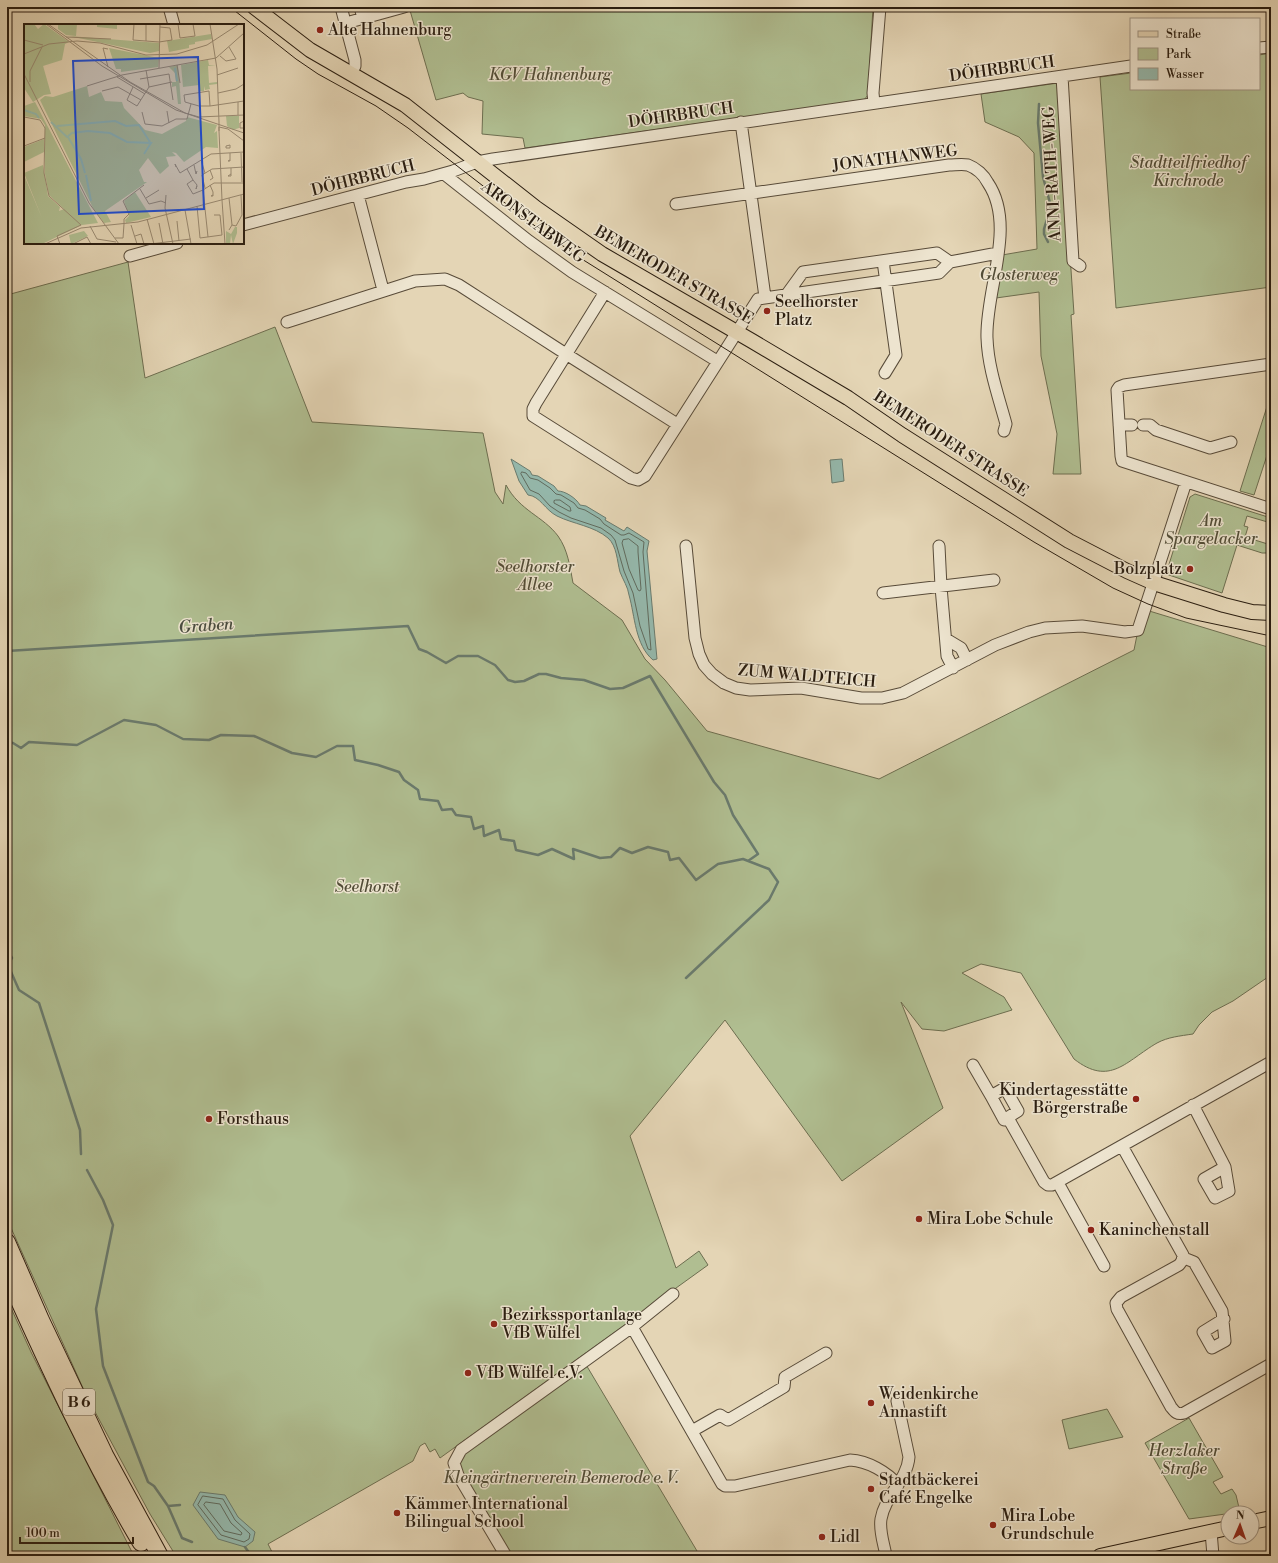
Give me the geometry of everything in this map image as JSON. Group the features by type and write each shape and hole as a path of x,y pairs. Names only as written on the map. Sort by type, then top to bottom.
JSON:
{"highway":[{"name":"B 6","path":"7,1242 47,1334 98,1442 160,1556"},
{"name":"B 6","path":"7,1274 61,1392 94,1459 148,1556"}],"main road":[{"name":"BEMERODER STRASSE","path":"254,7 310,50 405,105 536,208 602,254 736,331 848,398 902,435 1069,540 1127,571 1154,583 1224,605 1271,613"},
{"path":"1260,1520 1271,1518"},
{"path":"1100,1556 1220,1529"}],"street":[{"path":"169,7 174,24"},
{"path":"341,7 355,60 355,66 351,74"},
{"path":"360,7 363,18"},
{"path":"346,23 404,7"},
{"path":"874,103 873,93 880,7"},
{"path":"1260,48 1271,47"},
{"name":"DÖHRBRUCH","path":"244,225 444,174 477,162 741,122 1130,66"},
{"name":"ANNI-RATH-WEG","path":"1062,76 1074,261 1080,266"},
{"path":"741,122 765,297"},
{"name":"JONATHANWEG","path":"676,204 950,165 967,165 985,177 993,190 998,205 1000,226 998,253"},
{"name":"ARONSTABWEG","path":"444,174 529,241 572,272 717,361"},
{"path":"358,195 383,290"},
{"path":"130,256 173,244"},
{"path":"787,294 804,272 937,253 950,262"},
{"path":"605,292 533,409 534,416 631,478 638,480 645,476 758,298 939,273 950,262 998,253 986,336 988,359 1006,424 1004,431"},
{"path":"883,260 896,355 885,373"},
{"path":"287,322 415,281 445,279 459,285 677,424"},
{"path":"1271,364 1120,386 1117,390 1122,461 1271,508"},
{"path":"1119,425 1132,425"},
{"path":"1143,425 1150,425 1156,430 1210,448 1232,442"},
{"path":"1154,583 1186,482"},
{"name":"ZUM WALDTEICH","path":"686,546 695,638 699,654 704,665 712,674 724,683 736,688 750,690 801,688 861,698 882,698 903,693 1013,637 1045,628 1082,626 1125,632 1138,630 1154,583"},
{"path":"939,546 947,656 953,668"},
{"path":"883,593 994,580"},
{"path":"946,639 961,648 967,660"},
{"path":"1008,1118 1044,1182 1048,1185 1058,1183 1271,1062"},
{"path":"973,1065 1004,1120 1018,1111 1005,1088 991,1096"},
{"path":"1193,1105 1225,1167"},
{"path":"1122,1146 1182,1251 1184,1258"},
{"path":"1058,1183 1104,1266"},
{"path":"1184,1258 1194,1262 1222,1311 1224,1319"},
{"path":"1184,1258 1179,1265 1122,1297 1116,1303 1117,1309 1175,1412 1180,1414 1184,1413 1271,1364"},
{"path":"506,1556 458,1475 454,1463 457,1456 461,1450 490,1428 632,1327 673,1294"},
{"path":"632,1327 722,1484 725,1486 735,1486 850,1460 863,1462 870,1465 891,1476 898,1485"},
{"path":"692,1431 720,1415 728,1420 784,1387 785,1377 826,1353"},
{"path":"886,1556 881,1531 881,1520 886,1504 908,1466 909,1457 898,1401"},
{"path":"1211,1531 1213,1556"}],"green space":[{"name":"KGV Hahnenburg","path":"409,7 873,7 868,95 864,100 525,148 523,138 482,134 483,101 468,97 463,93 436,100"},
{"name":"Stadtteilfriedhof Kirchrode","path":"1271,53 1271,287 1116,308 1100,77 1130,73 1130,90 1260,90 1260,55"},
{"name":"Glosterweg","path":"1065,82 1070,255 1074,314 1071,315 1081,474 1053,474 1057,434 1041,356 1039,292 996,298 1002,255 1037,249 1034,153 1019,137 985,122 981,94"},
{"name":"Seelhorst","path":"128,262 145,378 275,327 312,422 483,433 495,492 503,504 506,485 518,501 552,529 564,547 573,583 622,620 645,659 665,680 707,731 879,779 1134,650 1138,630 1146,610 1271,648 1271,975 1233,1001 1212,1012 1199,1025 1193,1034 1165,1039 1127,1063 1108,1071 1098,1071 1087,1067 1074,1059 1021,973 981,964 962,973 1004,997 1012,1010 944,1031 922,1029 901,1002 943,1108 842,1181 725,1020 630,1136 676,1268 699,1251 708,1265 440,1458 435,1449 430,1452 425,1443 420,1446 413,1461 268,1544 274,1556 176,1556 150,1514 87,1397 7,1219 7,295"},
{"path":"1271,394 1271,443 1254,495 1240,491"},
{"name":"Am Spargelacker","path":"1195,494 1271,518 1271,523 1247,516 1244,526 1248,527 1245,537 1271,545 1271,553 1262,553 1237,545 1222,593 1166,574 1190,497"},
{"path":"7,1299 31,1352 134,1556 7,1556"},
{"name":"Kleingärtnerverein Bemerode e. V.","path":"585,1363 700,1556 509,1556 460,1471 458,1462 463,1452"},
{"path":"1107,1409 1123,1437 1069,1449 1062,1420"},
{"name":"Herzlaker Straße","path":"1189,1418 1223,1477 1213,1482 1221,1494 1232,1489 1236,1495 1238,1505 1220,1505 1220,1515 1189,1519 1145,1443"}],"water":[{"path":"511,459 530,471 532,475 538,476 554,486 558,491 570,495 580,505 586,506 606,518 605,520 624,531 627,527 649,541 647,551 657,659 653,660 642,646 636,630 627,586 620,572 615,549 611,541 602,534 590,528 557,516 536,498 528,495 519,481"},
{"path":"842,459 844,481 832,483 830,460"},
{"path":"200,1492 225,1495 238,1517 255,1532 253,1541 245,1547 218,1539 193,1505"}],"waterway":[{"path":"1039,104 1038,123 1043,177 1050,203 1050,209 1044,229 1044,234 1048,242"},
{"name":"Graben","path":"7,651 408,626 419,649 446,663 458,656 478,656 495,665 508,680 515,682 524,681 539,674 546,674 561,678 584,680 610,689 623,688 650,676 714,782 725,795 733,815 758,854 748,861"},
{"path":"7,742 13,743 21,748 29,742 77,745 124,720 156,725 183,739 209,740 221,735 254,736 292,753 316,757 337,746 353,746 355,760 378,765 399,772 404,780 418,790 420,799 438,801 442,810 452,809 456,815 471,817 474,829 483,826 484,836 499,830 501,839 514,841 516,850 538,855 552,849 574,859 573,849 600,858 611,857 620,848 632,853 648,847 668,852 670,860 679,858 696,880 718,864 743,859 769,869 778,882 769,900 686,978"},
{"path":"7,948 12,958 8,965 19,990 39,1003 80,1130 81,1154"},
{"path":"87,1170 103,1200 113,1225 96,1309 103,1366 148,1482 154,1486 168,1506 180,1505"},
{"path":"168,1506 182,1538 192,1542"},
{"path":"245,1547 250,1554"}],"tram line":[{"path":"230,7 296,59 318,74 376,106 408,128 531,223 577,256 1034,542 1113,588 1148,604 1186,618 1271,636"}],"place":[{"name":"Alte Hahnenburg","path":"320,30"},
{"name":"Seelhorster Platz","path":"767,311"},
{"name":"Bolzplatz","path":"1190,569"},
{"name":"Kindertagesstätte Börgerstraße","path":"1136,1099"},
{"name":"Forsthaus","path":"209,1119"},
{"name":"Mira Lobe Schule","path":"919,1219"},
{"name":"Kaninchenstall","path":"1091,1230"},
{"name":"Bezirkssportanlage VfB Wülfel","path":"494,1324"},
{"name":"VfB Wülfel e.V.","path":"468,1373"},
{"name":"Weidenkirche Annastift","path":"871,1403"},
{"name":"Stadtbäckerei Café Engelke","path":"871,1489"},
{"name":"Kämmer International Bilingual School","path":"397,1513"},
{"name":"Mira Lobe Grundschule","path":"993,1525"},
{"name":"Lidl","path":"822,1537"}],"park label":[{"name":"Seelhorster Allee","path":"535,576"}]}
